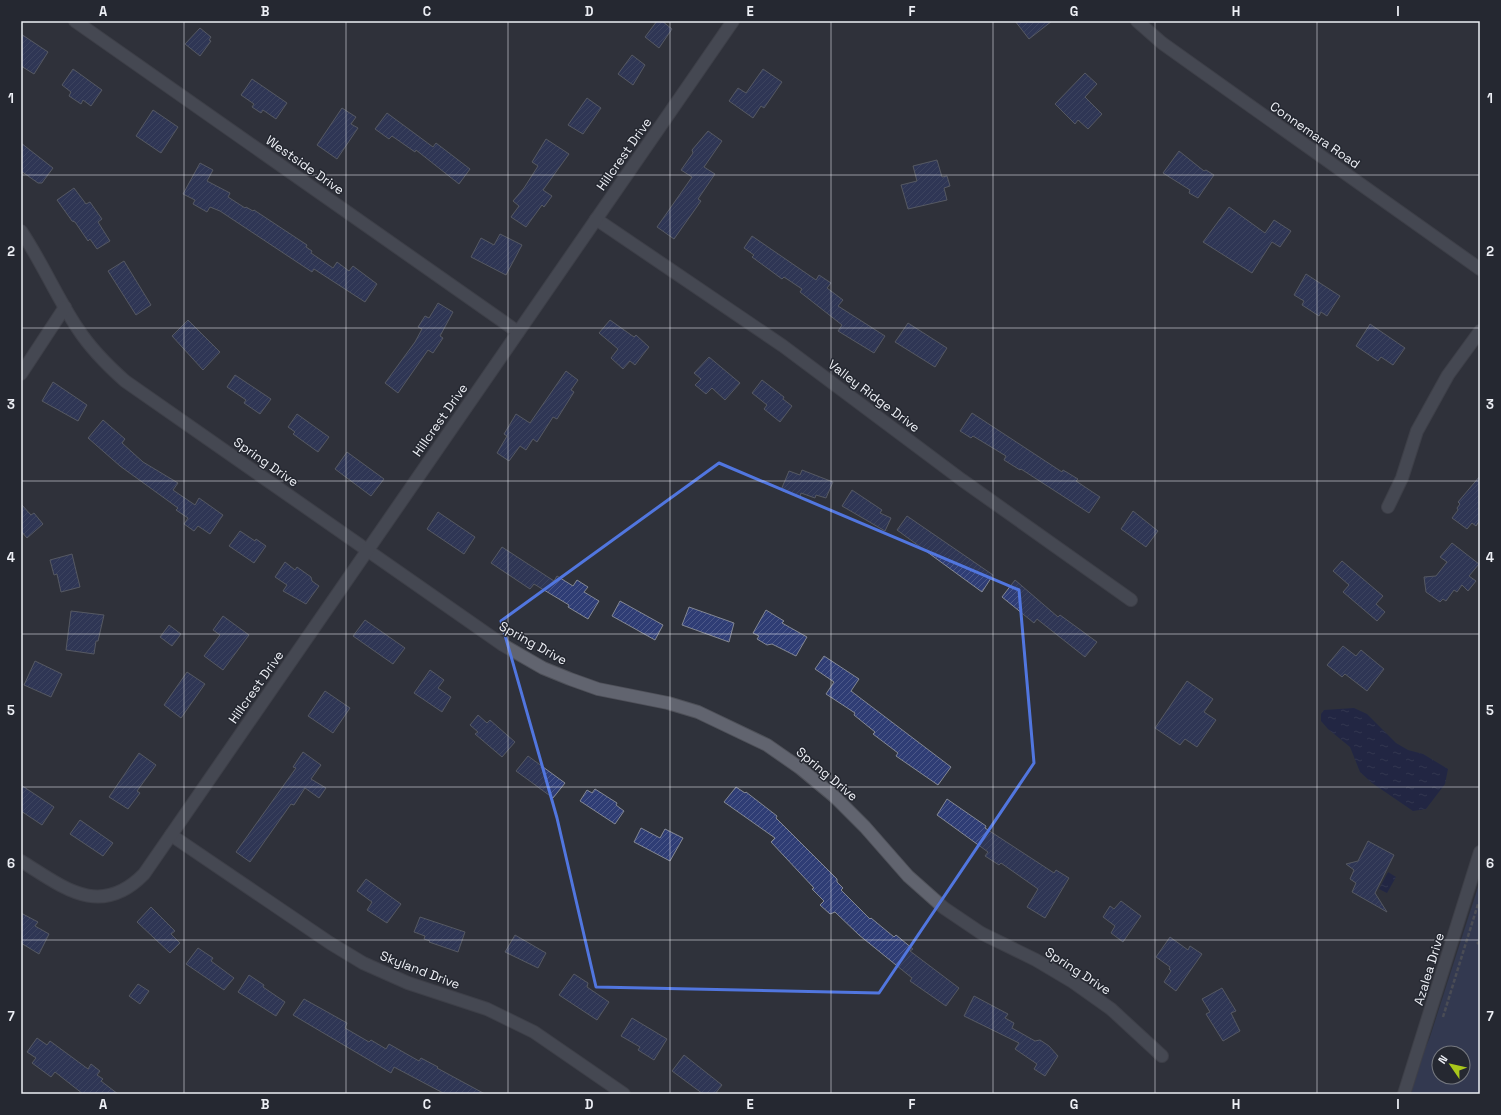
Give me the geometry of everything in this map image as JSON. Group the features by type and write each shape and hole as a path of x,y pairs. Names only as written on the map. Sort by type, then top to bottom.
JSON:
{"street":[{"name":"Westside Drive","path":"75,21 518,332"},
{"name":"Hillcrest Drive","path":"21,861 65,889 78,895 91,897 114,895 134,885 144,874 733,21"},
{"name":"Connemara Road","path":"1137,21 1162,43 1480,269"},
{"name":"Valley Ridge Drive","path":"596,219 783,346 962,480 1131,600"},
{"name":"Spring Drive","path":"21,231 33,249 65,307 91,348 124,381 503,645 543,668 598,688 668,703 698,712 767,745 800,768 835,797 908,876 944,908 981,933 1036,960 1073,982 1111,1009 1162,1056"},
{"path":"21,374 65,307"},
{"path":"1388,507 1402,478 1417,431 1448,375 1480,331"},
{"name":"Skyland Drive","path":"171,835 330,943 363,963 408,983 487,1009 534,1032 624,1094"},
{"name":"Azalea Drive","path":"1404,1094 1480,852"}],"path":[{"path":"1442,1019 1480,898"},
{"path":"1477,944 1480,941"}],"highlighted area":[{"path":"719,463 1019,590 1034,763 879,993 596,987 557,818 501,621"}],"shaded area":[{"path":"1480,881 1480,1094 1406,1094 1430,1037"}],"water":[{"path":"1354,708 1367,714 1396,743 1408,750 1423,754 1448,769 1445,784 1426,809 1413,811 1372,783 1360,772 1350,747 1328,729 1321,721 1321,714 1324,710"},
{"path":"1388,872 1396,877 1387,893 1379,889"}],"building":[{"path":"657,21 662,21 672,29 659,48 645,37"},
{"path":"1015,21 1052,21 1029,39"},
{"path":"200,28 211,37 209,40 211,41 200,56 185,44"},
{"path":"21,34 48,52 34,74 21,66"},
{"path":"632,55 645,65 633,85 618,74"},
{"path":"73,69 102,90 91,106 83,100 81,104 69,96 71,92 62,85"},
{"path":"763,69 782,82 764,108 761,106 753,118 729,101 738,88 746,93"},
{"path":"1085,73 1097,84 1085,97 1102,114 1088,129 1078,120 1075,124 1055,104"},
{"path":"252,79 287,103 276,119 263,110 261,113 252,107 254,104 241,95"},
{"path":"587,98 601,108 583,134 568,125"},
{"path":"342,108 356,117 351,124 358,128 337,159 317,145"},
{"path":"153,110 178,127 161,153 136,136"},
{"path":"387,113 433,147 436,143 470,169 459,184 416,150 415,152 392,136 389,139 375,129"},
{"path":"708,131 722,141 704,167 715,174 698,199 701,201 674,239 657,227 692,177 681,170 693,153 692,150"},
{"path":"546,139 569,154 543,190 552,196 544,207 542,205 526,227 511,217 519,206 513,201 524,188 538,166 532,162"},
{"path":"21,143 53,168 42,183 38,183 21,171"},
{"path":"1179,151 1204,171 1206,170 1214,175 1198,198 1189,193 1190,190 1163,173"},
{"path":"937,160 942,177 947,176 950,186 944,188 947,200 908,209 901,185 917,181 913,166"},
{"path":"200,163 213,170 207,181 230,193 228,197 245,208 254,210 307,245 306,247 312,251 311,253 333,268 337,262 349,271 353,266 377,284 365,302 314,269 312,272 220,211 210,207 207,212 193,204 195,200 183,194"},
{"path":"74,188 86,204 90,202 102,219 98,222 110,241 97,249 90,239 88,241 57,200"},
{"path":"1229,207 1265,233 1274,220 1291,231 1280,247 1272,242 1252,273 1203,242"},
{"path":"500,234 522,245 506,275 471,257 481,238 494,245"},
{"path":"752,236 816,280 819,275 831,283 827,288 843,300 838,306 885,336 874,353 838,331 842,325 800,292 802,289 784,277 782,279 752,257 754,255 744,248"},
{"path":"124,261 151,305 136,315 108,271"},
{"path":"1306,274 1340,296 1327,316 1321,312 1319,316 1302,305 1304,301 1294,295"},
{"path":"438,303 453,312 440,336 443,338 433,353 428,350 398,393 385,383 415,342 422,329 418,327 425,316 429,318"},
{"path":"188,320 220,352 203,370 172,336"},
{"path":"610,320 634,337 636,335 649,347 635,365 630,361 623,369 611,358 618,349 599,333"},
{"path":"908,323 947,348 935,367 895,342"},
{"path":"1370,324 1405,348 1393,365 1381,357 1378,361 1356,346"},
{"path":"709,357 740,383 725,400 712,388 706,394 695,385 701,379 694,373"},
{"path":"566,371 578,380 571,390 574,392 557,419 553,417 537,442 533,439 526,450 520,446 509,461 497,453 507,436 504,434 516,414 530,423"},
{"path":"235,375 271,399 260,414 244,403 246,400 227,387"},
{"path":"762,380 784,397 783,399 792,406 780,422 764,409 767,405 752,393"},
{"path":"53,382 87,405 78,421 42,401"},
{"path":"972,413 1062,472 1063,470 1078,479 1076,481 1100,497 1089,513 1021,469 1020,470 1004,460 1006,456 973,436 971,438 960,431"},
{"path":"297,414 329,437 318,452 293,434 295,432 288,427"},
{"path":"103,420 125,439 122,443 143,462 178,483 173,490 195,505 199,498 223,515 210,534 198,526 194,531 184,524 188,518 176,510 178,508 120,466 88,438"},
{"path":"347,452 384,479 371,496 335,469"},
{"path":"802,470 833,482 826,498 816,495 815,498 801,493 800,497 781,490 789,471 800,475"},
{"path":"1480,476 1480,520 1476,526 1472,523 1467,529 1452,518 1458,510 1457,508 1460,504 1458,502"},
{"path":"852,490 882,510 880,513 891,518 885,531 842,506"},
{"path":"21,504 31,515 34,513 43,524 27,538 21,531"},
{"path":"1133,511 1158,531 1146,547 1121,529"},
{"path":"438,512 475,537 464,554 427,529"},
{"path":"907,516 993,575 982,592 897,530"},
{"path":"240,531 266,546 254,563 229,546"},
{"path":"1452,543 1479,564 1469,576 1476,581 1468,591 1462,585 1457,592 1454,590 1446,601 1443,599 1440,602 1426,592 1424,577 1436,576 1447,562 1440,557"},
{"path":"502,547 554,581 557,576 573,586 577,580 588,587 584,592 599,601 588,619 568,607 569,605 534,584 530,589 491,563"},
{"path":"72,554 80,587 61,592 57,574 54,575 50,560"},
{"path":"1342,561 1383,596 1376,604 1385,612 1377,621 1343,592 1349,585 1333,571"},
{"path":"285,562 295,570 297,567 311,577 312,581 319,586 306,604 283,591 287,585 275,577"},
{"path":"1015,580 1058,617 1060,615 1097,642 1085,657 1037,619 1034,623 1002,597"},
{"path":"620,601 663,625 655,640 612,616"},
{"path":"689,607 734,623 729,642 682,625"},
{"path":"766,610 784,621 782,623 807,637 796,656 772,644 767,645 757,639 759,636 753,633"},
{"path":"71,611 104,615 98,641 96,641 94,654 66,650"},
{"path":"223,616 249,635 223,670 204,656 220,635 213,630"},
{"path":"365,620 405,648 393,664 353,636"},
{"path":"169,625 181,634 172,646 160,637"},
{"path":"1343,646 1356,656 1361,650 1384,669 1367,691 1345,674 1342,677 1327,665"},
{"path":"824,656 859,679 851,691 951,767 938,785 896,756 898,753 873,734 875,732 854,715 855,713 826,694 834,682 815,669"},
{"path":"35,661 62,674 51,697 24,685"},
{"path":"430,670 444,680 438,688 451,697 442,712 414,693"},
{"path":"187,672 205,684 181,718 164,705"},
{"path":"1187,681 1213,699 1204,712 1216,720 1197,747 1185,739 1180,745 1155,728"},
{"path":"325,691 350,708 333,733 308,716"},
{"path":"478,715 487,723 490,720 515,742 502,757 475,734 478,732 470,725"},
{"path":"303,752 321,765 311,779 326,788 319,798 305,788 294,805 291,804 250,862 236,852 296,768 293,767"},
{"path":"139,753 156,765 137,791 140,793 128,809 109,797"},
{"path":"528,756 565,783 553,798 516,771"},
{"path":"21,785 54,807 42,825 21,811"},
{"path":"736,787 745,793 746,792 777,816 776,818 837,879 837,882 843,888 841,890 870,919 871,918 894,937 896,935 913,949 910,951 959,988 946,1006 910,981 912,978 859,935 835,912 830,914 820,905 824,901 812,889 814,888 771,842 775,838 724,802"},
{"path":"595,789 617,803 616,805 624,811 615,824 580,801 587,790 592,793"},
{"path":"947,799 986,826 985,828 1054,873 1056,870 1069,878 1045,918 1027,907 1038,889 1001,863 999,865 985,856 988,852 937,815"},
{"path":"80,820 113,843 103,856 70,834"},
{"path":"641,828 660,838 665,829 683,838 670,861 634,842"},
{"path":"1368,841 1394,855 1375,893 1387,912 1352,892 1356,883 1350,879 1354,870 1346,864 1358,861"},
{"path":"366,879 401,904 387,923 367,910 372,902 357,891"},
{"path":"1121,901 1141,916 1123,942 1111,933 1115,926 1103,917 1110,906 1114,909"},
{"path":"151,907 175,931 171,934 180,943 170,953 137,922"},
{"path":"21,913 38,922 35,926 49,934 39,954 21,943"},
{"path":"420,917 465,932 458,952 429,942 430,941 424,939 425,936 414,932"},
{"path":"515,935 546,953 538,968 505,952"},
{"path":"1170,937 1188,950 1190,946 1202,954 1176,991 1164,982 1171,971 1169,969 1170,967 1156,957"},
{"path":"198,948 213,958 211,961 234,978 224,990 186,964"},
{"path":"574,974 588,983 587,987 609,1002 597,1020 559,995"},
{"path":"249,975 264,985 263,987 285,1002 276,1016 238,992"},
{"path":"138,984 149,991 140,1004 129,996"},
{"path":"1222,988 1236,1011 1231,1013 1240,1031 1223,1041 1206,1014 1210,1012 1202,999"},
{"path":"974,996 1008,1014 1005,1018 1014,1023 1012,1028 1035,1041 1040,1040 1049,1046 1058,1056 1045,1076 1034,1069 1037,1064 1015,1049 1019,1043 964,1016"},
{"path":"304,999 347,1023 345,1028 369,1042 371,1040 386,1049 389,1044 419,1061 421,1058 485,1094 445,1094 394,1067 391,1073 293,1015"},
{"path":"632,1018 667,1039 654,1060 638,1050 640,1047 621,1036"},
{"path":"37,1038 47,1045 50,1041 88,1069 91,1064 100,1071 97,1075 103,1079 101,1081 118,1094 83,1094 55,1072 51,1077 32,1063 36,1058 27,1052"},
{"path":"684,1055 722,1085 715,1094 703,1094 672,1071"}]}
